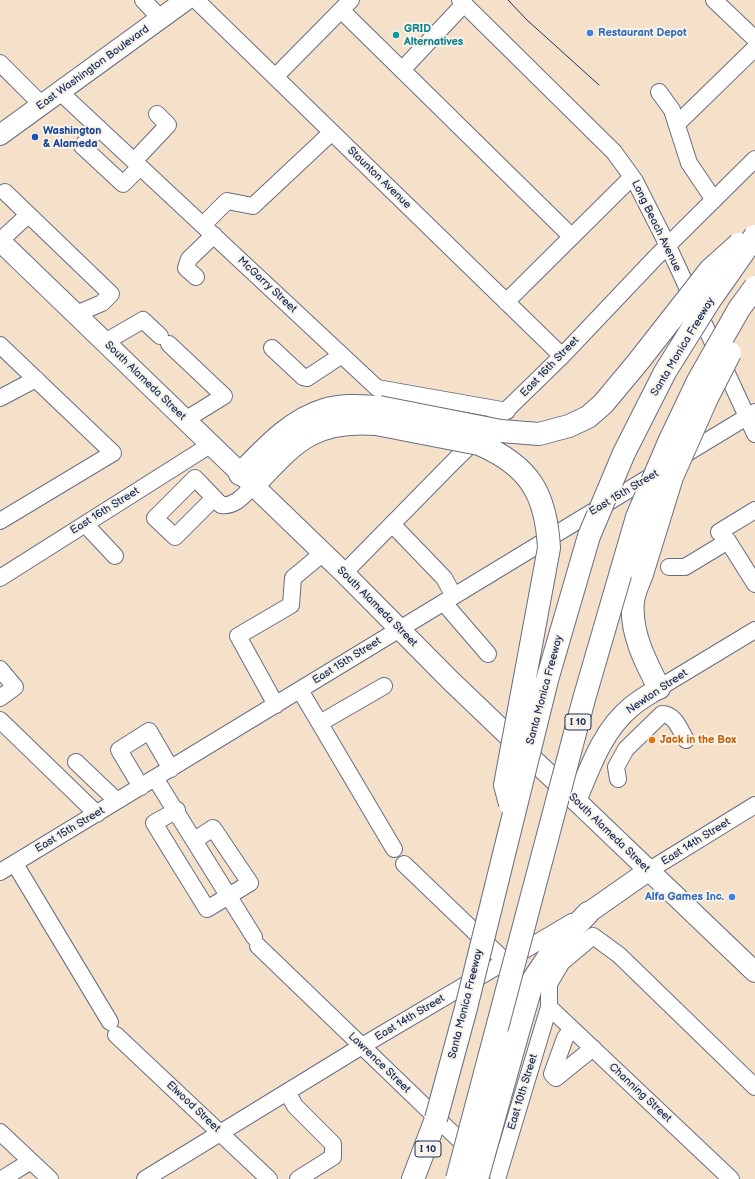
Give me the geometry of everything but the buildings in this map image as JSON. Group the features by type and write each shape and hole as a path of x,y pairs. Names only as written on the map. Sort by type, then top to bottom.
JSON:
{"highway":[{"path":"247,480 311,433 332,425 378,416 501,431 539,434 569,426 588,417 603,404 638,362 710,270 755,230"},
{"name":"Santa Monica Freeway","path":"420,1179 466,1008 547,680 589,536 624,453 665,372 710,300 755,236"},
{"name":"I 10","path":"457,1179 584,699 637,517 669,442 698,381 739,309 755,287"},
{"path":"659,688 643,658 634,629 633,600 672,477 707,398 746,322 755,308"},
{"path":"378,416 479,444 493,450 516,466 528,479 540,496 547,522 549,548 505,785 513,815"},
{"path":"491,1178 516,1038 533,980 553,950 588,913"},
{"path":"413,1179 436,1119"}],"main road":[{"name":"East Washington Boulevard","path":"0,135 186,0"},
{"name":"South Alameda Street","path":"1,244 76,314 344,573 399,629 648,871 755,972"},
{"name":"Newton Street","path":"576,801 603,741 616,723 631,707 659,688"},
{"name":"East 14th Street","path":"588,913 648,871"}],"street":[{"path":"143,0 161,19"},
{"name":"Staunton Avenue","path":"196,0 562,356"},
{"path":"714,0 755,39"},
{"path":"402,70 462,2"},
{"name":"Long Beach Avenue","path":"462,2 614,152 632,177 668,246 751,415 755,434"},
{"path":"275,77 346,5 402,70 572,237"},
{"path":"677,124 755,48"},
{"path":"0,63 42,105"},
{"name":"McGarry Street","path":"60,92 377,388 506,411"},
{"path":"659,92 672,110 689,163 714,200"},
{"path":"99,128 82,146 123,184 168,126 157,114"},
{"path":"196,277 186,268 189,260 227,200 253,206 332,132"},
{"name":"East 16th Street","path":"344,573 455,460 562,356 668,246 755,160"},
{"path":"506,302 632,177"},
{"path":"5,192 111,294 102,304 76,314"},
{"path":"1,244 28,215"},
{"path":"105,342 143,320 224,396 185,420"},
{"path":"0,345 113,452 0,521"},
{"path":"272,348 303,378 307,378 342,355"},
{"path":"0,398 36,379"},
{"name":"East 15th Street","path":"0,872 751,415"},
{"name":"East 16th Street","path":"0,578 210,445"},
{"path":"167,472 184,489"},
{"path":"214,498 175,538 155,518 195,478 221,505 227,506 235,503 247,480"},
{"path":"755,510 719,532 728,541 755,584"},
{"path":"86,524 115,556"},
{"path":"392,524 444,578 449,600 488,654"},
{"path":"669,567 685,567 728,541"},
{"path":"276,705 238,636 292,604 293,578 323,553"},
{"name":"Newton Street","path":"659,688 755,630"},
{"path":"0,669 15,687 0,698"},
{"path":"320,723 384,686"},
{"path":"300,690 394,849"},
{"path":"618,780 616,767 626,749 662,714 668,714 672,717 686,740"},
{"path":"0,720 97,814"},
{"path":"141,787 119,750 149,732 171,769"},
{"path":"76,762 117,802"},
{"name":"Lawrence Street","path":"155,778 177,810 256,942 362,1046 491,1178"},
{"name":"East 14th Street","path":"648,871 755,805"},
{"path":"177,810 154,823 207,909 250,883 213,828 195,840"},
{"name":"Elwood Street","path":"15,864 113,1029 269,1179"},
{"path":"404,864 505,962"},
{"name":"East 14th Street","path":"145,1179 362,1046 588,913"},
{"name":"East 10th Street","path":"491,1178 549,1007 549,984 562,962 593,936 619,955 755,1087"},
{"name":"Channing Street","path":"549,1007 731,1179"},
{"path":"572,1029 565,1038 552,1074 556,1078 593,1048"},
{"path":"287,1092 295,1106 334,1144 333,1157 298,1179"},
{"path":"0,1132 50,1179"},
{"path":"2,1179 31,1161"}],"tram line":[{"path":"508,0 527,20 599,85"}],"place":[{"name":"Restaurant Depot","path":"590,33"},
{"name":"GRID Alternatives","path":"396,35"},
{"name":"Washington & Alameda","path":"35,137"},
{"name":"Jack in the Box","path":"652,740"},
{"name":"Alfa Games Inc.","path":"732,897"}]}
